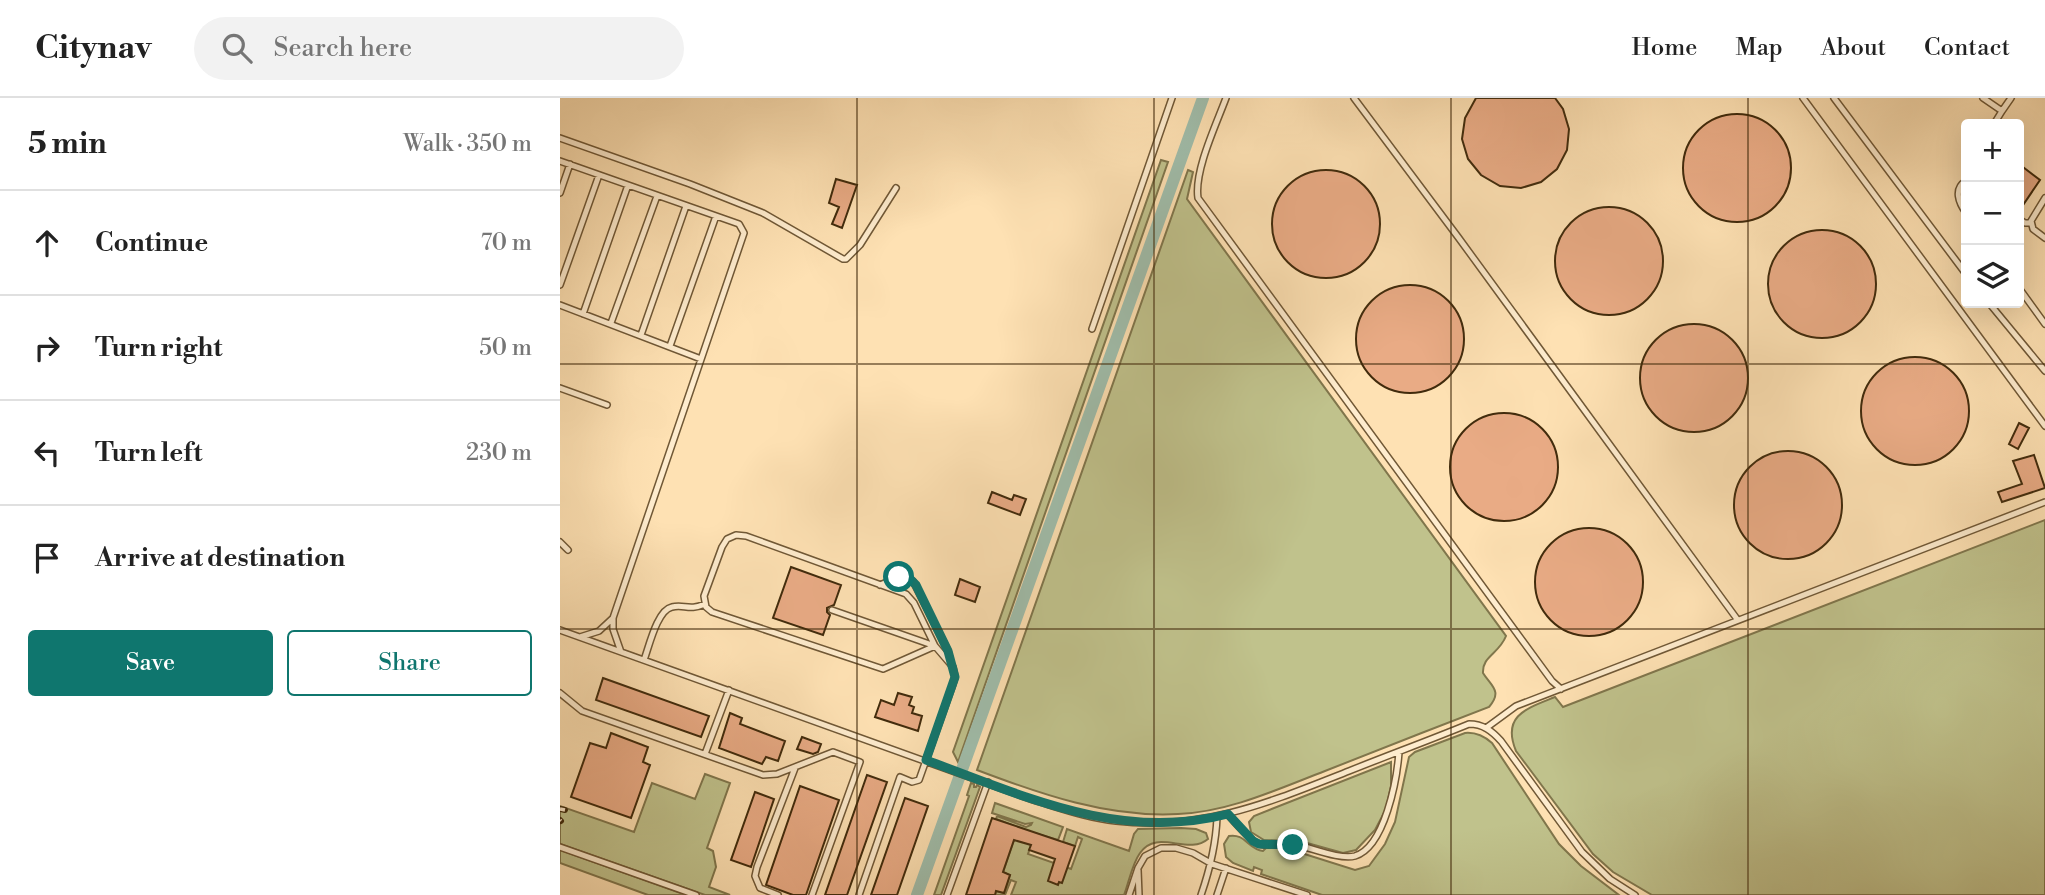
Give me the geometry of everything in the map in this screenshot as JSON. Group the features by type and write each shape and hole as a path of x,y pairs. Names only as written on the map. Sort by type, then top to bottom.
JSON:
{"lane":[{"path":"1092,329 1172,98"},
{"path":"1226,98 1200,170 1198,198 1561,690"},
{"path":"1354,98 1737,619"},
{"path":"1803,98 2045,426"},
{"path":"1834,98 1961,267"},
{"path":"1983,98 2002,111"},
{"path":"1997,119 2011,98"},
{"path":"560,138 763,213 843,259 860,245 896,188"},
{"path":"560,161 739,224 744,233 613,618 613,629 621,652"},
{"path":"560,193 570,164"},
{"path":"560,285 599,175"},
{"path":"583,314 628,185"},
{"path":"1961,185 1958,195 1961,206"},
{"path":"611,323 657,195"},
{"path":"2045,198 2031,223 2036,232 2045,238"},
{"path":"641,335 686,206"},
{"path":"670,346 716,216"},
{"path":"2024,222 2031,223"},
{"path":"2024,295 2045,324"},
{"path":"560,305 701,359"},
{"path":"1993,308 2045,371"},
{"path":"560,388 607,405"},
{"path":"1486,728 1516,706 2045,502"},
{"path":"935,646 883,670 712,612 705,604 705,596 727,539 736,535 746,536 906,594 935,646 951,662"},
{"path":"560,542 568,550"},
{"path":"859,895 900,777 912,782 919,780 954,680 948,651 913,581 899,577 880,585"},
{"path":"644,660 659,619 666,609 675,606 692,608 705,604"},
{"path":"832,610 935,646"},
{"path":"579,637 598,631 613,618"},
{"path":"560,630 1063,809 1115,821 1182,822 1217,817 1293,793 1469,724 1486,728 1501,741 1589,860 1610,879 1635,895"},
{"path":"705,754 729,690"},
{"path":"560,693 582,711 769,775 833,752 860,762 812,895"},
{"path":"1228,814 1259,844 1293,845 1344,857 1355,856 1371,846 1377,834 1395,785 1399,752"},
{"path":"778,895 760,888 755,876 796,767"},
{"path":"947,895 988,782"},
{"path":"1201,895 1212,864 1217,817"},
{"path":"560,847 696,895"},
{"path":"1129,895 1145,856 1161,848 1176,848 1193,853 1212,864 1307,895"},
{"path":"1138,868 1139,895"},
{"path":"1217,895 1226,869"}],"green space":[{"path":"1161,160 1168,162 958,762 953,752"},
{"path":"1188,170 1193,172 1187,199 1506,636 1483,667 1483,673 1495,693 1489,707 1235,804 1197,812 1152,814 1075,802 1025,788 977,770"},
{"path":"2045,520 2045,895 1652,895 1613,872 1593,854 1516,751 1512,739 1515,721 1535,705 1555,697 1563,707"},
{"path":"1465,733 1480,735 1492,743 1559,844 1581,866 1619,895 1322,895 1261,874 1262,870 1254,867 1253,871 1233,863 1226,857 1224,844 1229,836 1234,836 1258,850 1275,847 1295,851 1355,870 1369,866 1385,844 1395,822 1409,757 1415,752"},
{"path":"1391,762 1391,786 1386,809 1375,830 1356,850 1343,853 1300,841 1264,840 1251,832 1249,822 1254,816"},
{"path":"705,774 730,783 707,848 713,851 716,867 709,887 730,895 705,895 560,844 560,806 634,832 652,783 695,799"},
{"path":"971,783 974,787 980,787 941,895 934,895 969,796 967,795"},
{"path":"995,803 1063,827 1058,840 1031,832 1033,840 1028,854 1071,869 1082,839 1078,837 1075,846 1063,842 1067,829 1129,851 1138,829 1196,829 1206,833 1208,839 1191,845 1164,842 1147,846 1135,862 1124,895 1011,895 1016,882 1011,880 1005,895 995,895 996,891 1004,893 1010,875 1003,872 1014,840 1028,831 996,819 997,816 1026,827 1032,823 1025,824 992,813"},
{"path":"560,850 686,895 648,895 560,863"}],"building":[{"path":"1476,98 1555,98 1563,109 1569,129 1567,150 1557,169 1541,182 1521,188 1500,186 1481,175 1468,159 1462,139 1465,118"},
{"path":"1737,114 1758,118 1775,130 1787,147 1791,168 1787,189 1775,206 1758,218 1737,222 1716,218 1699,206 1687,189 1683,168 1687,147 1699,130 1716,118"},
{"path":"2024,168 2040,180 2024,204"},
{"path":"1326,170 1347,174 1364,186 1376,203 1380,224 1376,245 1364,262 1347,274 1326,278 1305,274 1288,262 1276,245 1272,224 1276,203 1288,186 1305,174"},
{"path":"836,179 857,185 842,228 832,224 839,207 829,203"},
{"path":"1609,207 1630,211 1647,223 1659,240 1663,261 1659,282 1647,299 1630,311 1609,315 1588,311 1571,299 1559,282 1555,261 1559,240 1571,223 1588,211"},
{"path":"1822,230 1843,234 1860,246 1872,263 1876,284 1872,305 1860,322 1843,334 1822,338 1801,334 1784,322 1772,305 1768,284 1772,263 1784,246 1801,234"},
{"path":"1410,285 1431,289 1448,301 1460,318 1464,339 1460,360 1448,377 1431,389 1410,393 1389,389 1372,377 1360,360 1356,339 1360,318 1372,301 1389,289"},
{"path":"1694,324 1715,328 1732,340 1744,357 1748,378 1744,399 1732,416 1715,428 1694,432 1673,428 1656,416 1644,399 1640,378 1644,357 1656,340 1673,328"},
{"path":"1915,357 1936,361 1953,373 1965,390 1969,411 1965,432 1953,449 1936,461 1915,465 1894,461 1877,449 1865,432 1861,411 1865,390 1877,373 1894,361"},
{"path":"1504,413 1525,417 1542,429 1554,446 1558,467 1554,488 1542,505 1525,517 1504,521 1483,517 1466,505 1454,488 1450,467 1454,446 1466,429 1483,417"},
{"path":"2019,423 2029,428 2018,449 2009,444"},
{"path":"1788,451 1809,455 1826,467 1838,484 1842,505 1838,526 1826,543 1809,555 1788,559 1767,555 1750,543 1738,526 1734,505 1738,484 1750,467 1767,455"},
{"path":"2034,455 2045,488 2002,502 1998,492 2022,484 2013,461"},
{"path":"992,492 1012,500 1014,495 1026,499 1020,515 988,503"},
{"path":"1589,528 1610,532 1627,544 1639,561 1643,582 1639,603 1627,620 1610,632 1589,636 1568,632 1551,620 1539,603 1535,582 1539,561 1551,544 1568,532"},
{"path":"791,567 841,585 834,605 827,608 830,615 823,635 773,618"},
{"path":"960,579 980,587 975,602 955,595"},
{"path":"603,678 709,716 701,737 596,700"},
{"path":"898,693 912,697 909,705 914,707 912,713 922,716 918,731 875,717 881,700 894,705"},
{"path":"730,713 742,718 740,724 785,741 778,761 766,757 762,764 719,748"},
{"path":"611,733 648,747 643,762 650,765 631,818 571,797 590,743 606,748"},
{"path":"802,737 821,744 818,752 813,754 797,749"},
{"path":"867,775 887,782 847,895 825,895"},
{"path":"800,786 839,800 806,895 793,895 766,885"},
{"path":"755,792 774,799 751,867 731,860"},
{"path":"905,798 928,806 897,895 871,895"},
{"path":"992,818 1075,846 1062,883 1059,882 1058,885 1048,881 1055,859 1029,850 1031,845 1014,840 1003,872 1010,875 1004,893 996,891 995,895 966,895"}],"waterway":[{"path":"917,895 1203,98"}],"railway":[{"path":"560,809 565,810"}],"route":[{"path":"899,577 909,578 916,585 948,651 955,677 926,760 1033,800 1088,816 1115,821 1182,822 1228,814 1259,844 1293,845"}]}
